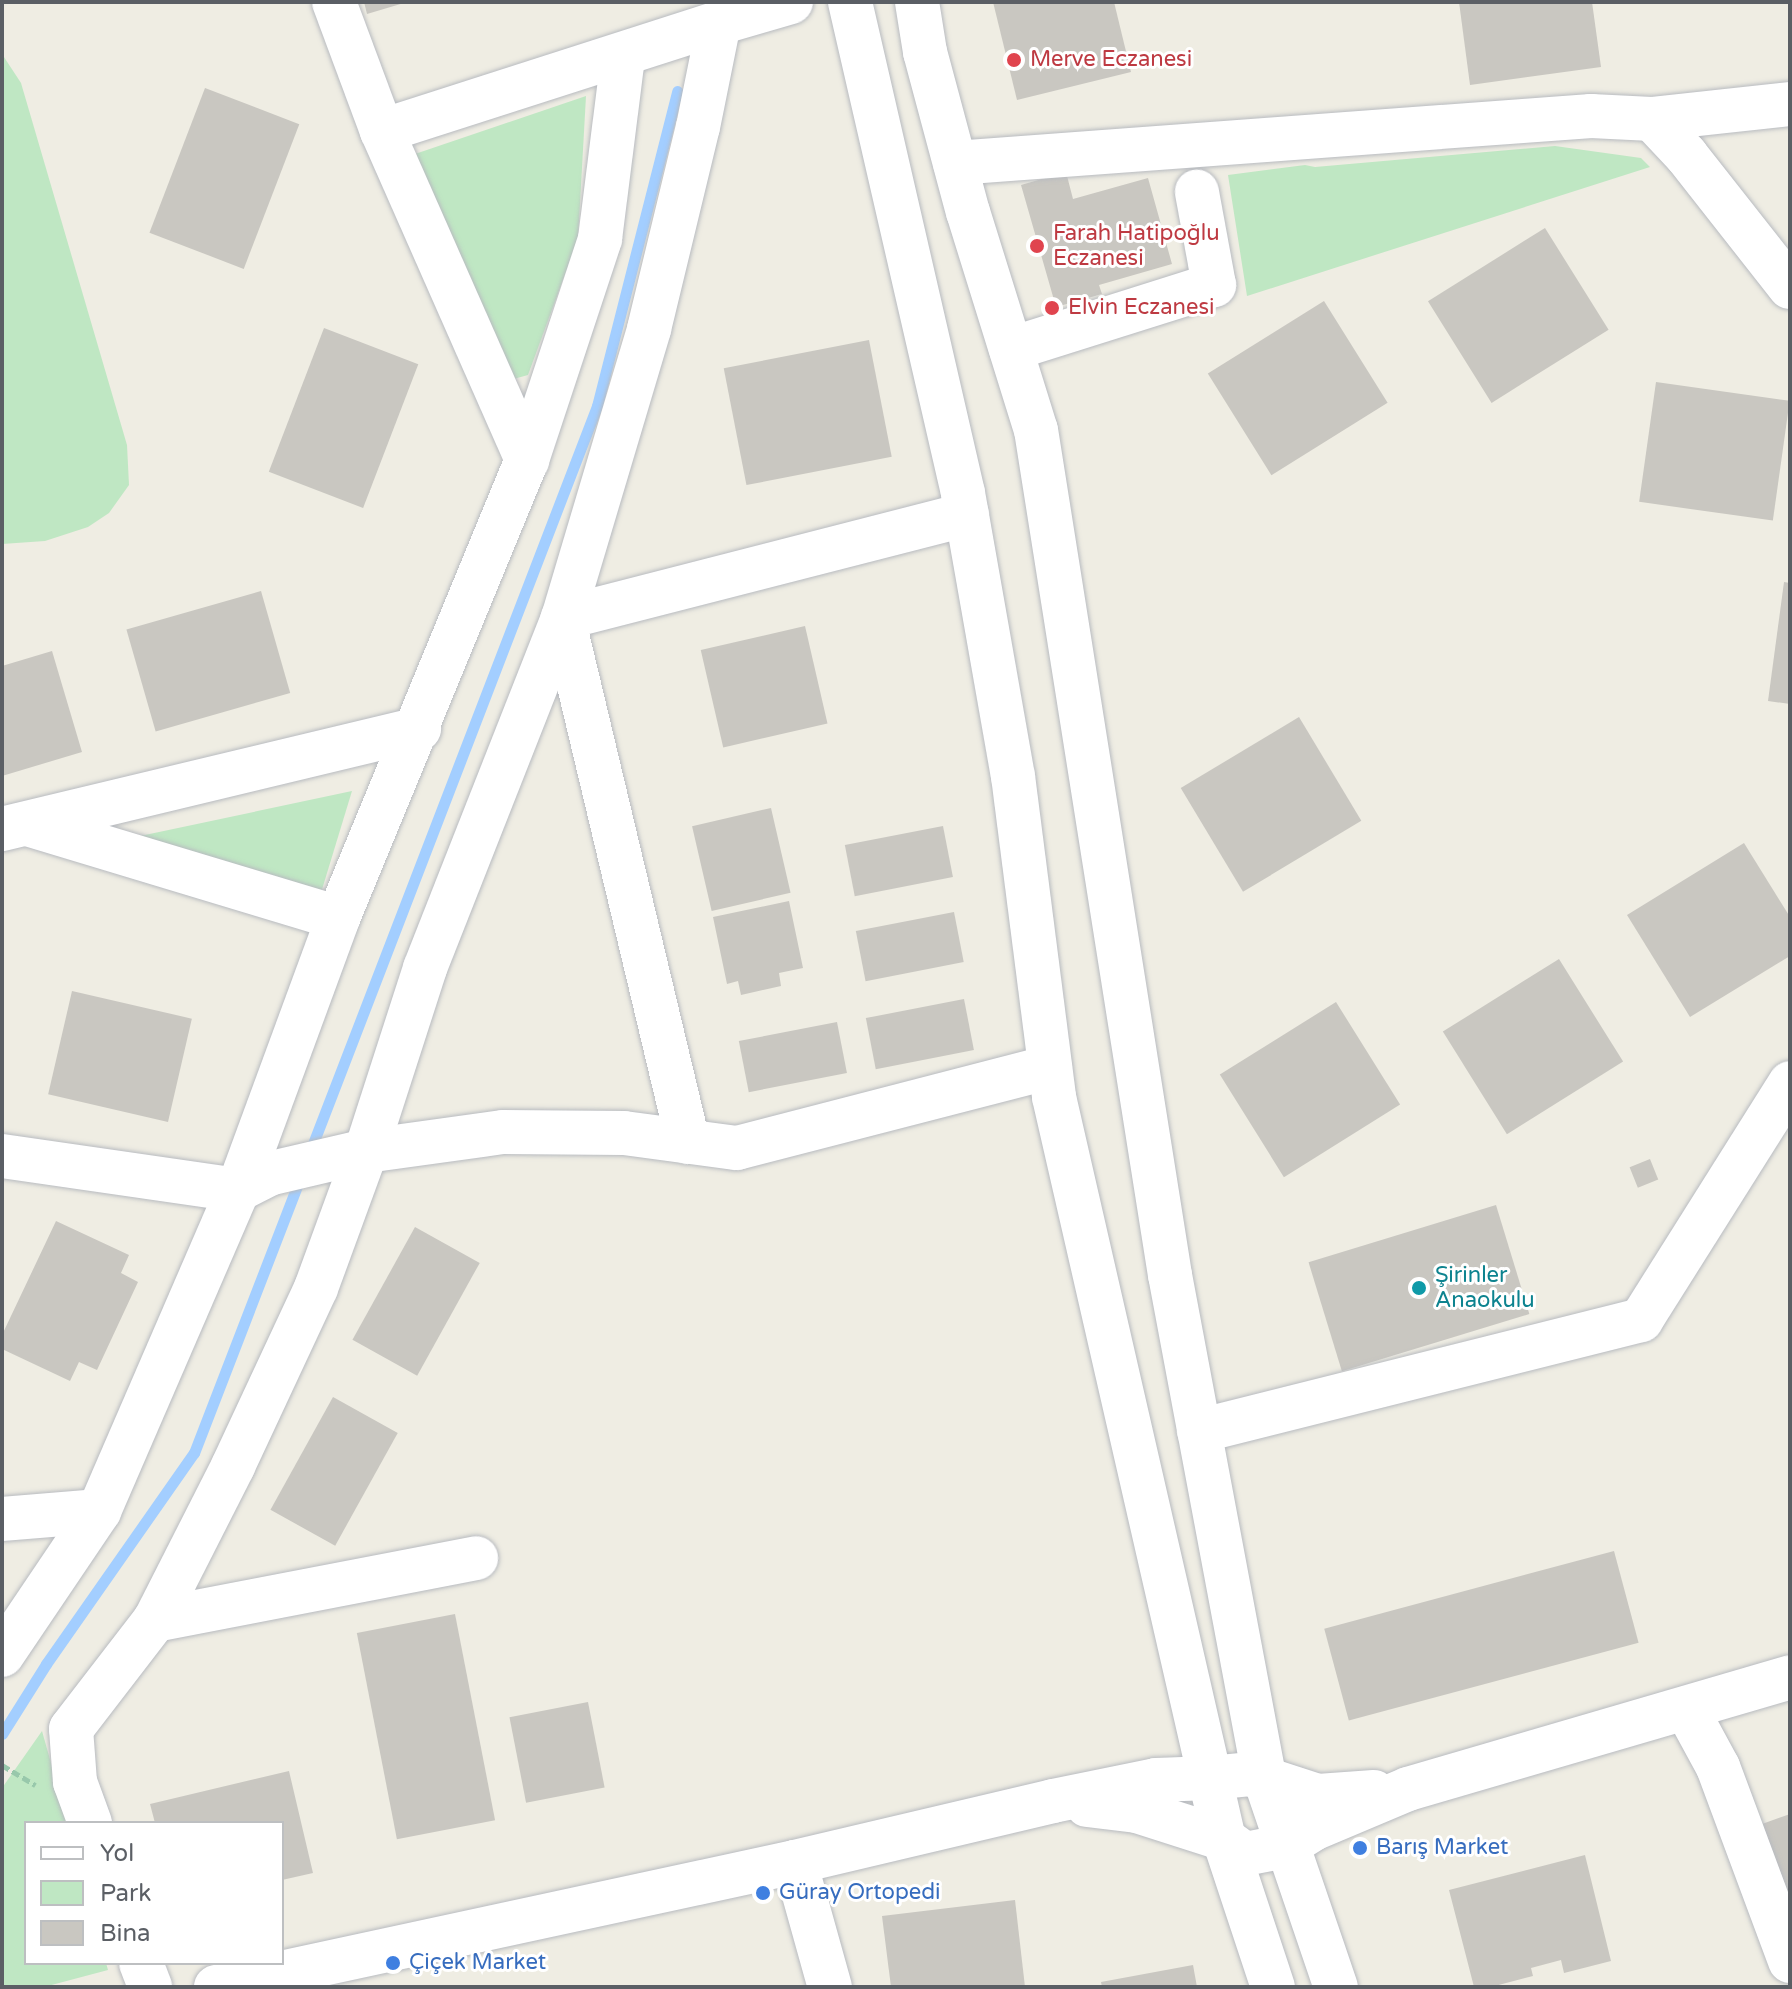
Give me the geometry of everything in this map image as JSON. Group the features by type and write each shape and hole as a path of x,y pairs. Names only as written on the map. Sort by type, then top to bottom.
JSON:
{"street":[{"path":"334,2 382,131 527,460"},
{"path":"382,131 791,2"},
{"path":"850,2 967,514 1013,776 1054,1097 1224,1839 1273,1987"},
{"path":"917,2 925,52 955,163 1036,430 1168,1260 1264,1776 1336,1987"},
{"path":"89,1821 75,1782 71,1729 111,1682 155,1620 233,1466 316,1288 366,1151 425,968 563,618 649,329 698,127 719,23"},
{"path":"2,1655 99,1511 255,1181 338,918 419,729 527,460 600,239 623,56"},
{"path":"955,163 1591,116 1652,119 1790,104"},
{"path":"1652,119 1686,155 1790,287"},
{"path":"1011,349 1214,285 1197,192"},
{"path":"563,618 967,514"},
{"path":"563,618 688,1142"},
{"path":"14,826 419,729"},
{"path":"14,826 338,918"},
{"path":"2,1156 255,1181 366,1151 503,1132 624,1133 737,1148 1050,1067"},
{"path":"1199,1431 1641,1320 1790,1083"},
{"path":"2,1519 99,1511"},
{"path":"155,1620 476,1558"},
{"path":"1053,1801 1137,1811 1224,1839 1245,1854 1286,1846 1313,1829 1408,1789 1687,1710 1790,1677"},
{"path":"1687,1710 1718,1767 1790,1961"},
{"path":"216,1987 795,1862 1156,1780 1250,1774 1264,1776 1318,1796 1408,1789"},
{"path":"795,1862 830,1987"},
{"path":"142,1965 150,1987"}],"path":[{"path":"5,1767 43,1789"}],"green space":[{"path":"2,54 21,83 127,445 129,485 109,513 88,527 45,541 2,544"},
{"path":"586,96 578,239 528,375 503,382 415,154"},
{"path":"1555,146 1641,158 1650,167 1247,296 1228,175 1305,165 1315,167"},
{"path":"352,791 320,896 126,839"},
{"path":"42,1731 67,1821 24,1821 24,1965 107,1965 108,1970 44,1987 2,1987 2,1788"}],"building":[{"path":"364,2 404,2 404,3 367,14"},
{"path":"993,2 1114,2 1131,72 1017,100"},
{"path":"1459,2 1592,2 1601,67 1470,85"},
{"path":"205,88 299,124 244,269 149,233"},
{"path":"1066,172 1073,199 1148,178 1172,264 1099,285 1102,294 1056,307 1021,185"},
{"path":"1545,228 1609,330 1492,403 1428,301"},
{"path":"1324,301 1388,403 1271,475 1208,374"},
{"path":"324,328 418,364 363,508 269,472"},
{"path":"869,340 892,457 746,485 724,368"},
{"path":"1656,382 1790,401 1773,521 1639,502"},
{"path":"1784,582 1790,583 1790,704 1768,701"},
{"path":"261,591 290,693 156,731 126,630"},
{"path":"805,626 827,723 723,748 701,650"},
{"path":"52,651 82,752 2,776 2,666"},
{"path":"1299,717 1361,821 1243,892 1181,788"},
{"path":"771,808 791,893 712,911 692,826"},
{"path":"943,826 953,877 855,896 845,845"},
{"path":"1744,843 1790,917 1790,956 1690,1017 1627,915"},
{"path":"789,901 803,968 779,973 781,986 741,995 738,981 727,984 713,917"},
{"path":"954,912 964,962 866,981 856,931"},
{"path":"1559,959 1623,1062 1507,1134 1443,1032"},
{"path":"72,991 192,1019 168,1122 48,1094"},
{"path":"964,999 974,1050 876,1069 866,1018"},
{"path":"1336,1002 1400,1105 1284,1177 1220,1075"},
{"path":"837,1022 847,1073 749,1092 739,1041"},
{"path":"1650,1159 1658,1179 1638,1188 1630,1167"},
{"name":"Şirinler Anaokulu","path":"1496,1205 1529,1314 1342,1371 1309,1262"},
{"path":"56,1221 129,1255 121,1273 138,1282 97,1370 79,1362 70,1381 2,1349 2,1335"},
{"path":"415,1227 480,1263 417,1376 352,1340"},
{"path":"333,1397 398,1433 335,1546 270,1510"},
{"path":"1614,1551 1639,1643 1349,1720 1324,1629"},
{"path":"455,1614 495,1820 397,1839 357,1633"},
{"path":"588,1702 605,1787 526,1803 509,1717"},
{"path":"289,1771 313,1873 284,1880 284,1821 154,1821 150,1804"},
{"path":"1790,1814 1790,1898 1762,1824"},
{"path":"1585,1855 1611,1961 1564,1973 1561,1960 1531,1968 1533,1976 1491,1987 1474,1987 1449,1890"},
{"path":"1015,1900 1025,1987 891,1987 882,1916"},
{"path":"1193,1965 1197,1987 1102,1987 1101,1982"}],"waterway":[{"path":"309,1154 597,406 677,91"},
{"path":"2,1734 46,1664 194,1453 300,1178"}],"place":[{"name":"Merve Eczanesi","path":"1014,60"},
{"name":"Farah Hatipoğlu Eczanesi","path":"1037,246"},
{"name":"Elvin Eczanesi","path":"1052,308"},
{"name":"Şirinler Anaokulu","path":"1419,1288"},
{"name":"Barış Market","path":"1360,1848"},
{"name":"Güray Ortopedi","path":"763,1893"},
{"name":"Çiçek Market","path":"393,1963"}]}
